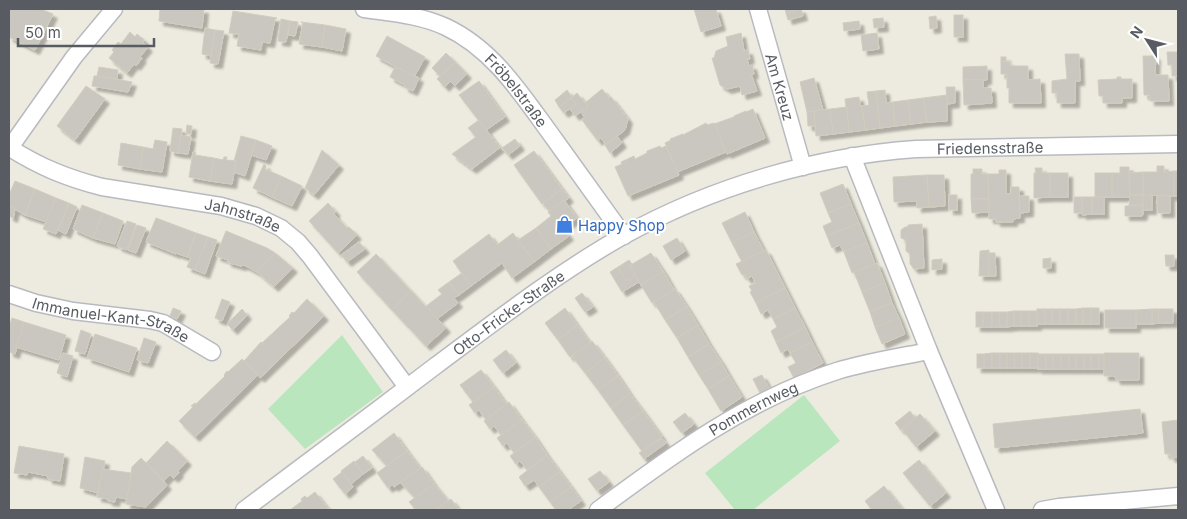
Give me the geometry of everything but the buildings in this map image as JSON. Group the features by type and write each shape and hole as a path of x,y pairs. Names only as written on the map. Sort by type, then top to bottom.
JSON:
{"street":[{"path":"9,148 70,63 114,9"},
{"name":"Fröbelstraße","path":"364,9 413,16 434,22 456,32 484,51 496,63 525,100 624,236"},
{"name":"Am Kreuz","path":"758,9 803,167"},
{"name":"Friedensstraße","path":"803,167 852,156 916,149 1178,144"},
{"name":"Jahnstraße","path":"9,148 33,162 66,177 102,187 240,211 256,216 281,228 298,242 310,256 408,387"},
{"path":"852,156 996,510"},
{"name":"Otto-Fricke-Straße","path":"244,510 522,301 578,263 665,215 756,180 803,167"},
{"name":"Immanuel-Kant-Straße","path":"9,294 56,308 163,323 212,352"},
{"name":"Pommernweg","path":"598,510 682,449 756,404 836,371 930,351"},
{"path":"1042,510 1178,496"}],"green space":[{"path":"342,335 383,392 305,449 268,409"},
{"path":"804,395 840,441 753,510 735,510 705,473"}],"place":[{"name":"Happy Shop","path":"564,225"}]}
